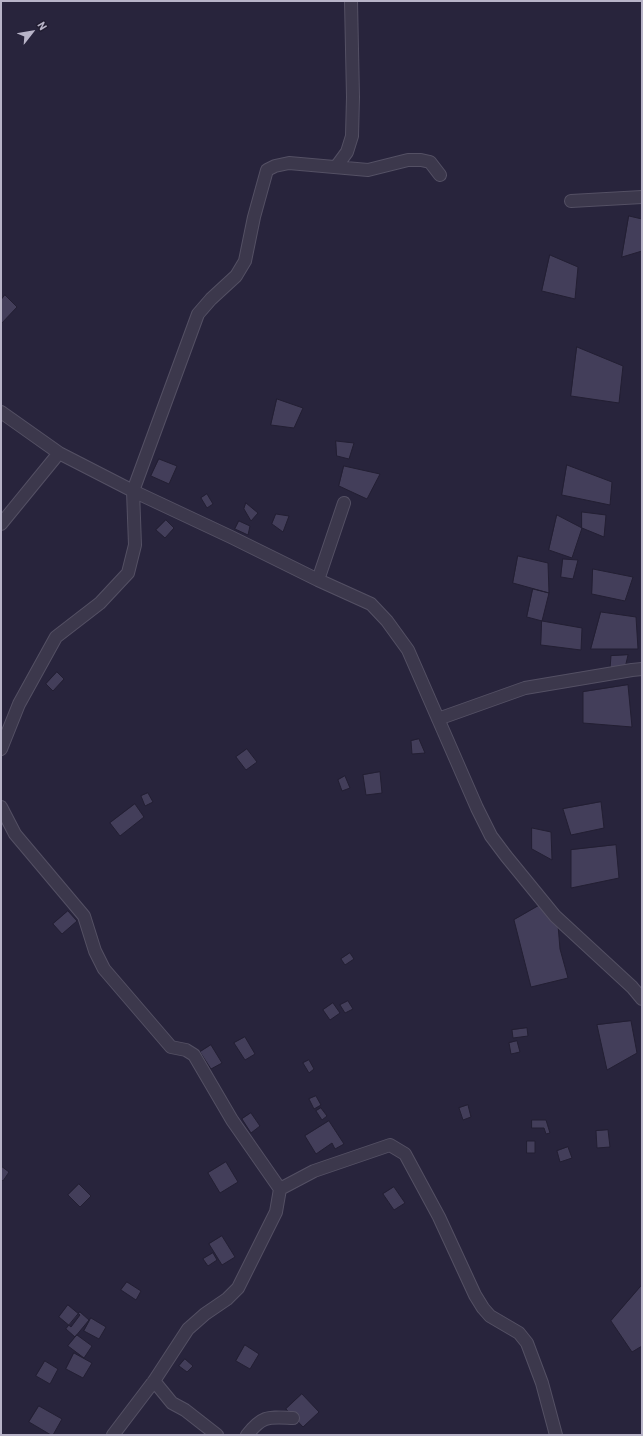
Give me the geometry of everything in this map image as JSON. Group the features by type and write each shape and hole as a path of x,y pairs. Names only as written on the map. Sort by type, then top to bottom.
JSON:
{"street":[{"path":"336,167 347,152 352,136 353,97 351,1"},
{"path":"1,749 19,704 56,637 100,604 128,573 135,546 134,492 198,314 211,299 236,276 245,261 254,217 268,170 275,166 289,163 368,170 408,160 421,160 430,162 440,176"},
{"path":"571,200 642,197"},
{"path":"1,412 58,452 134,492 371,604 387,621 408,650 477,808 491,836 555,916 632,987 642,999"},
{"path":"1,524 58,452"},
{"path":"318,580 344,503"},
{"path":"438,719 525,688 642,669"},
{"path":"1,807 15,834 84,916 95,951 104,969 171,1047 186,1050 194,1055 232,1120 280,1188 276,1212 238,1288 227,1299 205,1314 188,1329 154,1381 113,1435"},
{"path":"280,1188 314,1171 390,1144 405,1154 439,1218 475,1295 483,1308 490,1316 520,1333 527,1342 542,1383 556,1435"},
{"path":"154,1381 172,1403 185,1410 217,1435"},
{"path":"247,1435 256,1424 263,1419 272,1417 293,1418"}],"building":[{"path":"629,216 642,219 642,251 622,257"},
{"path":"550,255 578,267 575,299 542,291"},
{"path":"5,295 17,307 1,324 1,300"},
{"path":"577,347 623,366 619,403 571,396"},
{"path":"277,399 303,408 294,428 271,425"},
{"path":"336,441 354,443 349,459 337,456"},
{"path":"159,459 177,466 169,484 151,476"},
{"path":"567,465 612,482 610,505 562,495"},
{"path":"344,466 380,474 367,499 339,486"},
{"path":"207,494 213,504 207,508 201,498"},
{"path":"246,503 258,513 251,521 244,509"},
{"path":"582,512 606,515 604,537 582,528"},
{"path":"276,514 289,516 283,532 272,524"},
{"path":"557,515 582,528 572,558 549,550"},
{"path":"166,520 174,528 165,538 156,530"},
{"path":"239,521 250,526 248,535 235,529"},
{"path":"518,556 548,563 549,593 513,583"},
{"path":"563,559 578,560 573,579 561,577"},
{"path":"593,569 633,577 625,601 592,594"},
{"path":"533,589 549,593 542,621 527,617"},
{"path":"601,612 636,617 638,649 591,649"},
{"path":"542,621 582,628 581,650 541,645"},
{"path":"628,655 625,668 610,669 611,656"},
{"path":"57,672 64,679 53,691 46,684"},
{"path":"628,685 632,727 583,723 583,692"},
{"path":"419,739 425,753 412,754 411,741"},
{"path":"247,749 257,762 246,770 236,757"},
{"path":"380,772 382,793 366,795 363,775"},
{"path":"345,776 350,788 342,791 338,780"},
{"path":"148,793 153,802 145,806 141,796"},
{"path":"601,802 604,828 571,835 563,809"},
{"path":"135,804 144,817 120,836 110,823"},
{"path":"532,828 551,832 552,860 532,849"},
{"path":"616,845 619,878 571,888 571,850"},
{"path":"540,905 558,925 560,949 568,978 531,987 514,920"},
{"path":"68,911 77,921 62,934 53,924"},
{"path":"350,953 354,959 345,965 341,959"},
{"path":"348,1001 353,1009 345,1013 340,1005"},
{"path":"333,1003 340,1013 330,1020 323,1010"},
{"path":"631,1021 637,1053 607,1070 597,1025"},
{"path":"527,1028 528,1036 513,1038 512,1030"},
{"path":"245,1037 255,1054 245,1060 234,1043"},
{"path":"517,1041 520,1052 511,1054 509,1043"},
{"path":"211,1045 222,1063 211,1069 200,1052"},
{"path":"309,1060 314,1069 309,1073 303,1063"},
{"path":"316,1096 321,1105 314,1109 309,1099"},
{"path":"468,1105 471,1117 463,1120 459,1108"},
{"path":"321,1108 327,1116 322,1120 316,1111"},
{"path":"251,1113 260,1126 251,1133 242,1119"},
{"path":"532,1120 546,1120 550,1133 546,1134 544,1128 532,1128"},
{"path":"329,1121 344,1144 335,1149 332,1143 316,1154 305,1136"},
{"path":"608,1130 610,1147 597,1148 596,1131"},
{"path":"527,1141 535,1141 535,1153 527,1153"},
{"path":"568,1147 572,1158 560,1162 557,1151"},
{"path":"226,1162 238,1182 220,1193 208,1173"},
{"path":"1,1166 9,1172 3,1181 1,1179"},
{"path":"79,1184 91,1196 80,1207 68,1195"},
{"path":"394,1187 405,1203 394,1210 383,1194"},
{"path":"222,1236 235,1257 222,1265 209,1244"},
{"path":"213,1253 217,1260 208,1266 203,1259"},
{"path":"127,1282 141,1291 136,1300 121,1290"},
{"path":"642,1285 642,1346 632,1352 611,1321"},
{"path":"68,1305 80,1315 71,1327 59,1317"},
{"path":"80,1312 89,1320 75,1337 66,1329"},
{"path":"91,1318 106,1327 99,1339 84,1331"},
{"path":"77,1335 92,1346 84,1358 68,1346"},
{"path":"245,1345 259,1354 250,1369 236,1361"},
{"path":"74,1353 92,1363 83,1378 66,1369"},
{"path":"185,1359 193,1366 187,1372 179,1366"},
{"path":"45,1361 58,1369 50,1384 36,1376"},
{"path":"302,1394 319,1412 303,1427 286,1409"},
{"path":"39,1406 62,1419 53,1435 29,1422"}]}
